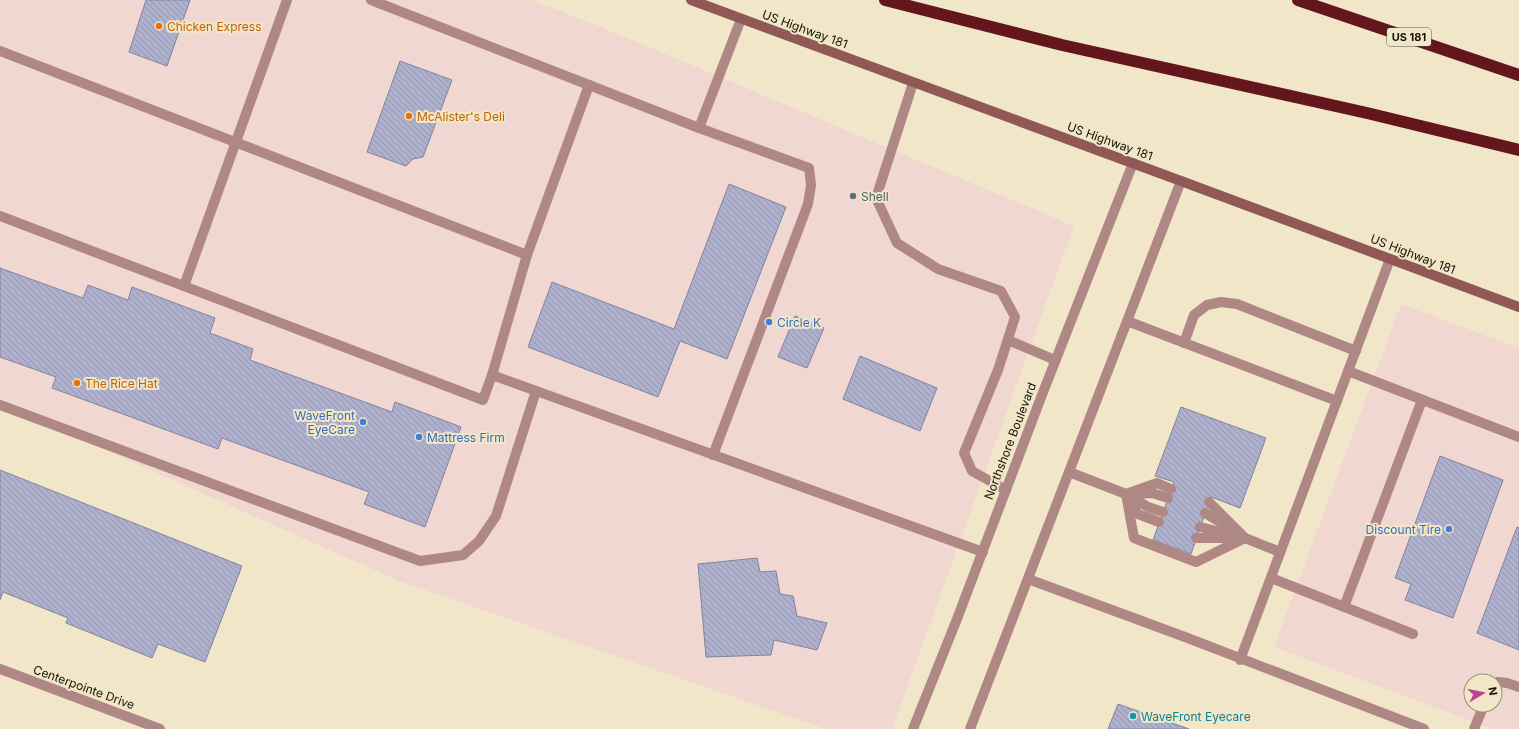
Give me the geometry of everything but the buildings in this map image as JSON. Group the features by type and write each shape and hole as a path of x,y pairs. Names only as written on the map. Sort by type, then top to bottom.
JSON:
{"highway":[{"path":"885,0 1070,46 1367,113 1519,150"},
{"name":"US 181","path":"1298,0 1519,74"}],"main road":[{"name":"US Highway 181","path":"691,0 1519,307"}],"street":[{"path":"184,286 287,0"},
{"path":"371,0 700,128 809,168 811,185 808,204 713,455"},
{"path":"700,128 740,19"},
{"path":"0,52 527,255"},
{"path":"914,82 876,198 897,243 938,269 1001,291 1015,318 998,370 964,453 972,471 1006,490"},
{"path":"0,216 483,400 492,375 527,255 590,85"},
{"name":"Northshore Boulevard","path":"914,729 983,552 1055,360 1133,163"},
{"path":"970,729 1181,181"},
{"path":"1240,660 1390,259"},
{"path":"1184,343 1194,315 1207,305 1221,302 1237,304 1356,351"},
{"path":"1127,321 1337,401"},
{"path":"1008,340 1055,360"},
{"path":"1348,371 1519,437"},
{"path":"492,375 983,552"},
{"path":"0,405 420,561 463,555 479,541 496,516 536,391"},
{"path":"1344,607 1422,400"},
{"path":"1069,472 1126,494 1148,507 1163,512"},
{"path":"1126,494 1170,493"},
{"path":"1126,494 1138,514 1159,522"},
{"path":"1126,494 1134,538 1196,562 1245,538"},
{"path":"1209,502 1245,538"},
{"path":"1206,513 1245,538"},
{"path":"1200,527 1245,538 1280,552"},
{"path":"1196,538 1245,538"},
{"path":"1271,578 1413,634"},
{"path":"1028,579 1185,637 1240,660 1424,729"},
{"name":"Centerpointe Drive","path":"0,669 160,729"},
{"path":"1503,683 1519,687"},
{"path":"1474,729 1481,713"}],"shaded area":[{"path":"0,0 532,0 594,24 1074,226 892,729 826,729 399,581 0,403"},
{"path":"1401,304 1519,348 1519,729 1493,729 1274,647"}],"place":[{"name":"Chicken Express","path":"159,26"},
{"name":"McAlister's Deli","path":"409,116"},
{"name":"Shell","path":"853,196"},
{"name":"Circle K","path":"769,322"},
{"name":"The Rice Hat","path":"77,383"},
{"name":"WaveFront EyeCare","path":"363,422"},
{"name":"Mattress Firm","path":"419,437"},
{"name":"Discount Tire","path":"1449,529"},
{"name":"WaveFront Eyecare","path":"1133,716"}]}
